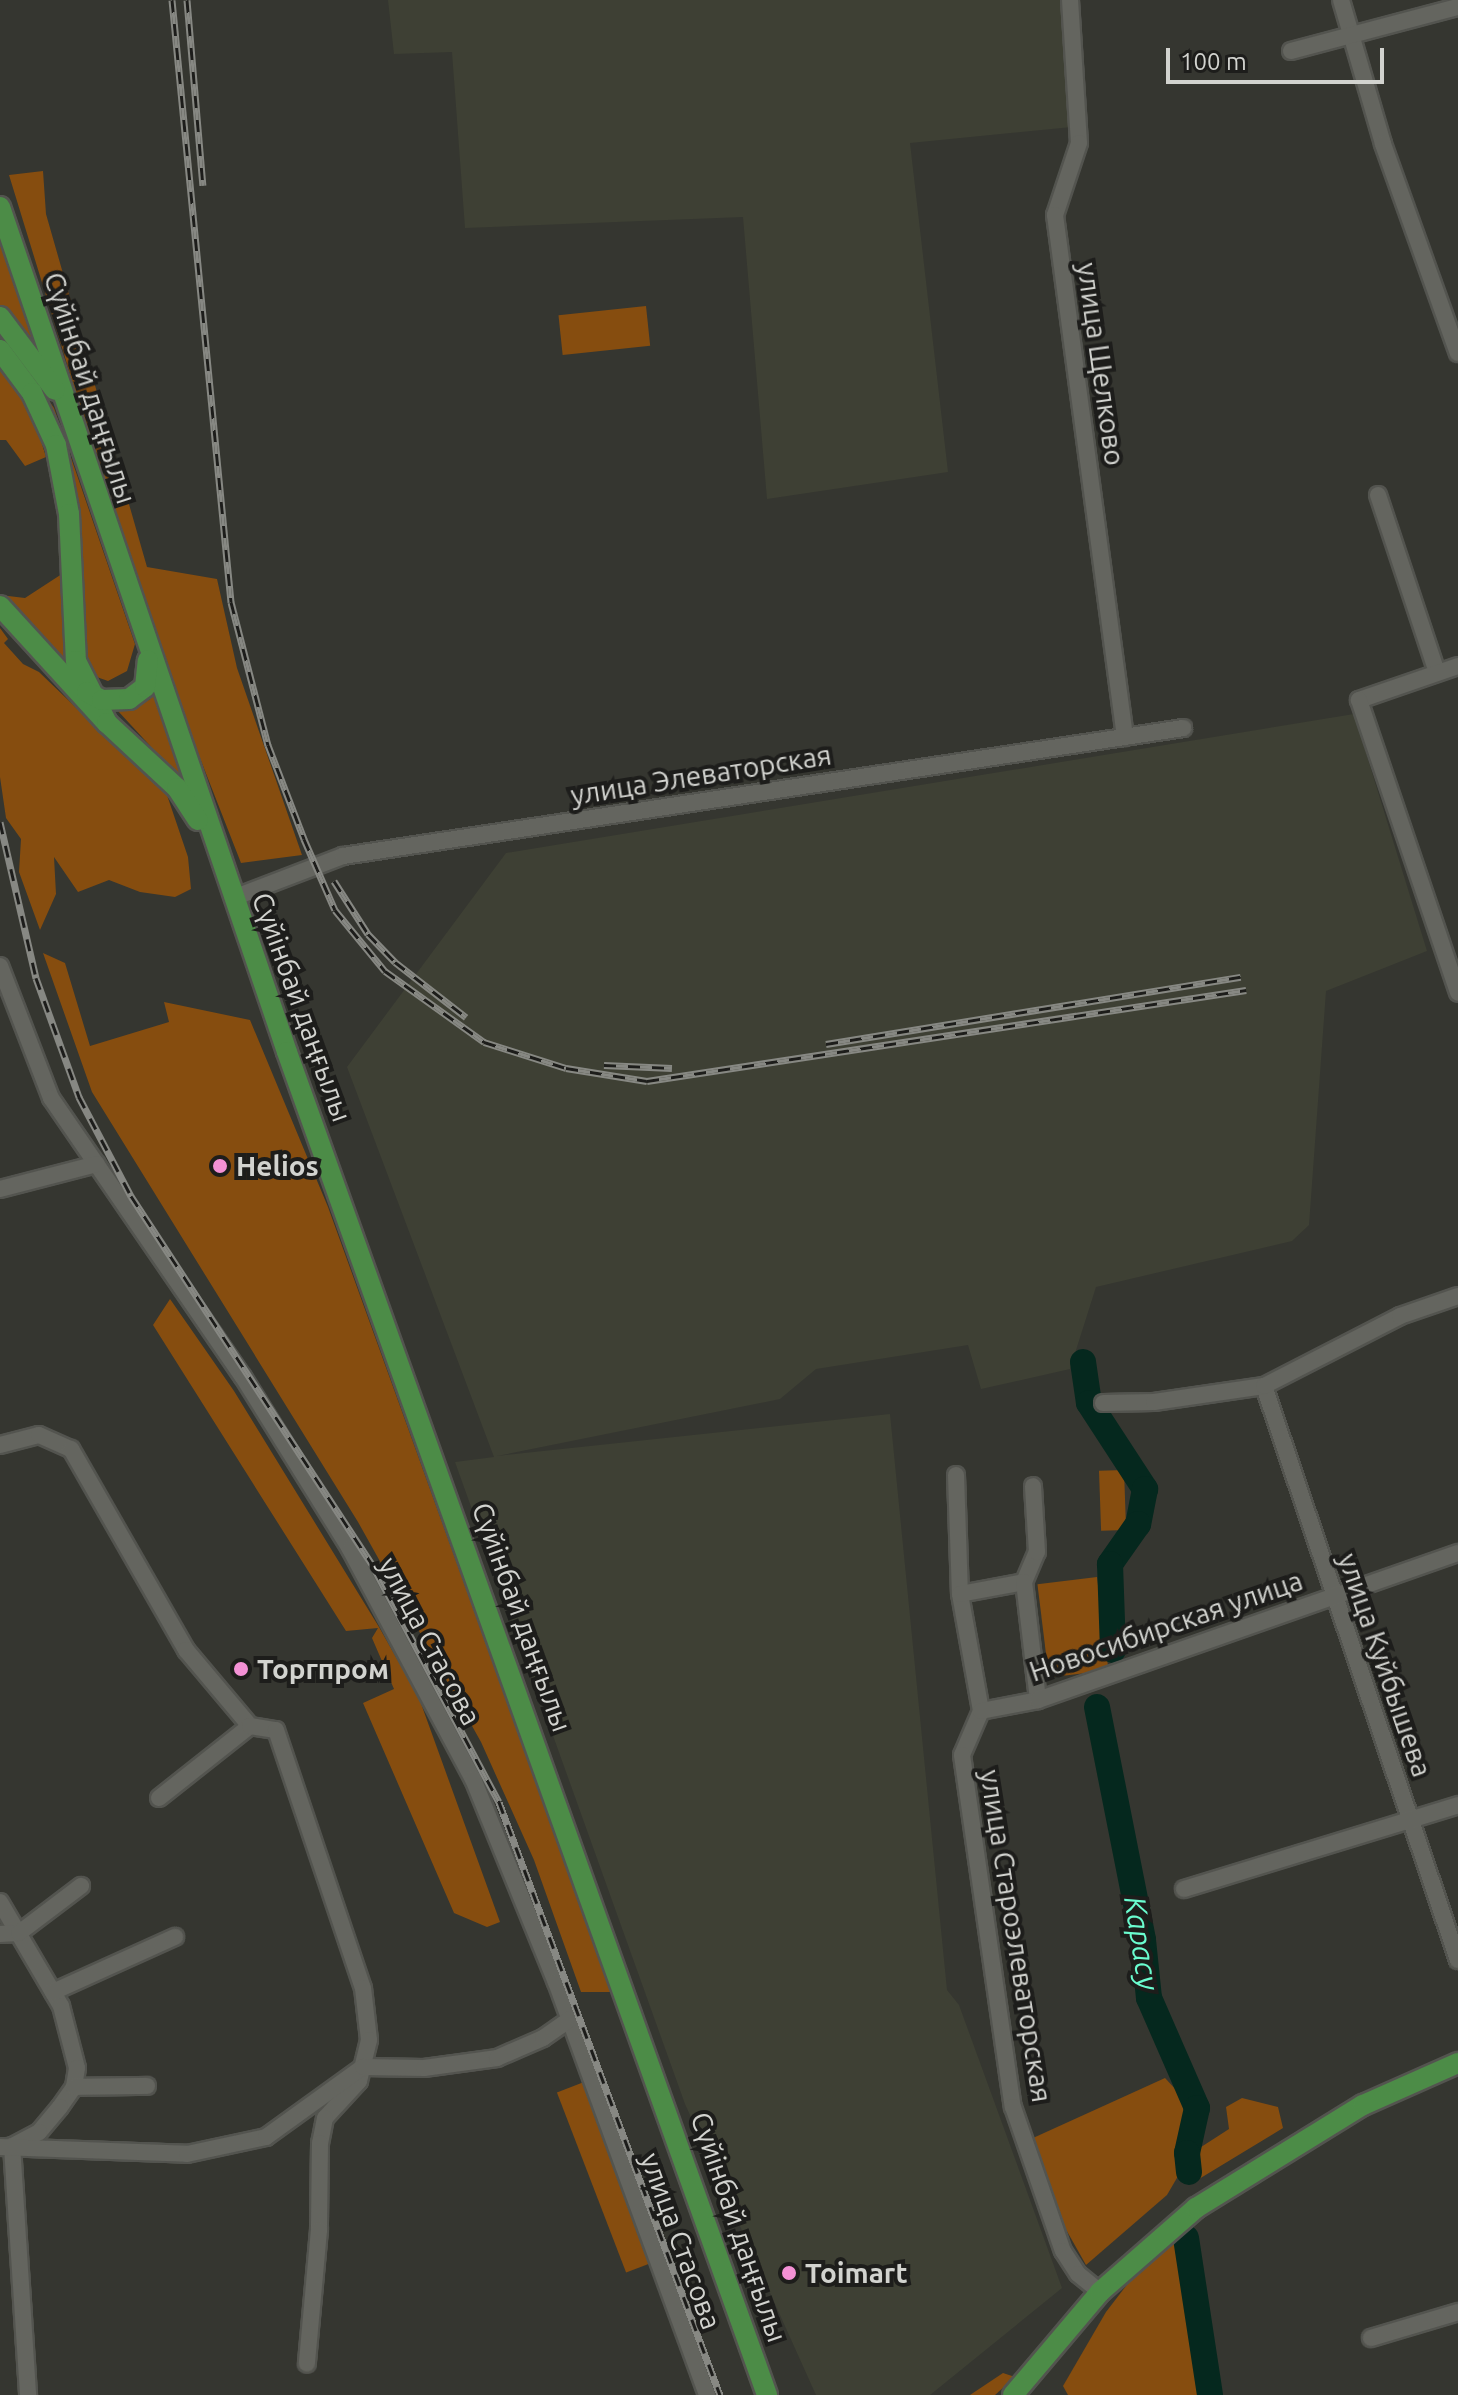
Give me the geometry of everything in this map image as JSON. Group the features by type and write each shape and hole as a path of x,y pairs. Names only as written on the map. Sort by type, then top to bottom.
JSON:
{"main road":[{"name":"Сүйінбай даңғылы","path":"0,207 219,859 767,2395"},
{"path":"0,317 42,369 77,437"},
{"path":"0,350 42,410 62,468 74,648 89,693 107,723"},
{"name":"Сүйінбай даңғылы","path":"0,606 107,723 177,788 219,859"},
{"path":"63,676 89,693 116,701 139,693 149,674 145,640"},
{"path":"1013,2395 1100,2292 1159,2236 1277,2155 1363,2105 1458,2063"}],"street":[{"name":"улица Щелково","path":"1070,0 1079,143 1055,215 1125,737"},
{"path":"1341,0 1350,35 1458,353"},
{"path":"1291,51 1458,7"},
{"path":"1378,495 1437,672"},
{"path":"1458,666 1359,700 1458,993"},
{"name":"улица Элеваторская","path":"233,898 343,856 1183,728"},
{"name":"улица Стасова","path":"0,966 51,1098 243,1377 404,1643 473,1779 570,2019 707,2395"},
{"path":"0,1189 97,1164"},
{"path":"1103,1403 1154,1402 1264,1386 1400,1316 1458,1296"},
{"name":"улица Куйбышева","path":"1264,1386 1458,1960"},
{"path":"0,1445 39,1435 71,1449 186,1650 250,1726 276,1730 363,1988 369,2040 363,2067 359,2081 325,2118 320,2143 319,2230 307,2363"},
{"path":"956,1475 960,1594 981,1711"},
{"path":"1033,1486 1037,1552 1024,1582 1038,1700"},
{"name":"Новосибирская улица","path":"981,1711 1038,1700 1458,1553"},
{"path":"960,1594 1024,1582"},
{"name":"улица Староэлеваторская","path":"981,1711 962,1755 1013,2107 1063,2251 1078,2274 1100,2292"},
{"path":"159,1798 250,1726"},
{"path":"1184,1889 1458,1805"},
{"path":"0,1934 19,1933 81,1886"},
{"path":"0,1902 53,1992 73,2042 74,2087 39,2132 6,2146"},
{"path":"53,1992 175,1937"},
{"path":"6,2146 187,2154 266,2137 363,2067 424,2068 497,2058 543,2038 570,2019"},
{"path":"74,2087 147,2086"},
{"path":"6,2146 28,2395"},
{"path":"1371,2338 1458,2312"}],"shaded area":[{"path":"388,0 1062,0 1072,127 910,143 948,472 767,499 743,217 465,228 452,52 394,54"},
{"path":"43,171 46,214 147,567 217,579 237,668 302,855 241,863 144,615 9,175"},
{"path":"0,229 42,350 0,305"},
{"path":"646,306 650,346 563,355 558,315"},
{"path":"0,330 54,408 135,644 127,671 108,681 91,675 79,649 80,535 62,443 0,339"},
{"path":"0,364 30,405 46,457 25,466 6,440 0,440"},
{"path":"68,570 63,628 71,676 0,595 25,598"},
{"path":"0,628 8,639 4,643 23,664 39,672 167,795 188,857 191,889 175,897 140,892 109,880 78,892 54,857 56,894 40,930 19,872 21,839 6,818 0,777"},
{"path":"153,681 190,789 118,711 135,709 150,699"},
{"path":"1354,714 1427,951 1326,991 1309,1225 1292,1241 1096,1287 1070,1369 981,1389 968,1345 816,1369 780,1399 497,1456 890,1414 947,1990 959,2005 1062,2288 930,2395 816,2395 685,2104 455,1462 494,1457 347,1067 506,853"},
{"path":"43,953 65,963 90,1046 169,1022 164,1002 250,1020 328,1207 612,1992 581,1992 534,1860 481,1742 358,1522 92,1092"},
{"path":"170,1299 234,1391 379,1627 419,1698 500,1922 487,1927 454,1913 363,1703 394,1689 372,1638 378,1628 346,1631 153,1325"},
{"path":"1124,1470 1126,1530 1101,1531 1099,1471"},
{"path":"1097,1577 1108,1670 1049,1678 1037,1584"},
{"path":"1165,2078 1191,2106 1181,2171 1167,2195 1086,2265 1055,2210 1033,2138"},
{"path":"584,2082 653,2262 626,2273 557,2092"},
{"path":"1242,2098 1278,2107 1283,2128 1199,2179 1198,2149 1229,2129 1226,2107"},
{"path":"1175,2240 1198,2395 1068,2395 1063,2386 1106,2312 1139,2269"},
{"path":"1003,2373 1015,2377 995,2395 970,2395"}],"waterway":[{"path":"1083,1362 1089,1403 1145,1489 1138,1524 1110,1564 1113,1650"},
{"name":"Карасу","path":"1097,1707 1143,1940 1149,1998 1197,2108 1187,2153 1189,2172"},
{"name":"Карасу","path":"1186,2238 1210,2395"}],"railway":[{"path":"172,0 231,602 268,745 304,839 335,910 385,971 484,1042 566,1068 647,1081 1246,990"},
{"path":"187,0 203,185"},
{"path":"0,822 36,978 79,1097 131,1196 374,1568 499,1802 720,2395"},
{"path":"334,881 368,934 395,962 466,1017"},
{"path":"826,1044 1241,977"},
{"path":"604,1065 672,1068"}],"place":[{"name":"Helios","path":"220,1166"},
{"name":"Торгпром","path":"241,1669"},
{"name":"Toimart","path":"789,2273"}]}
